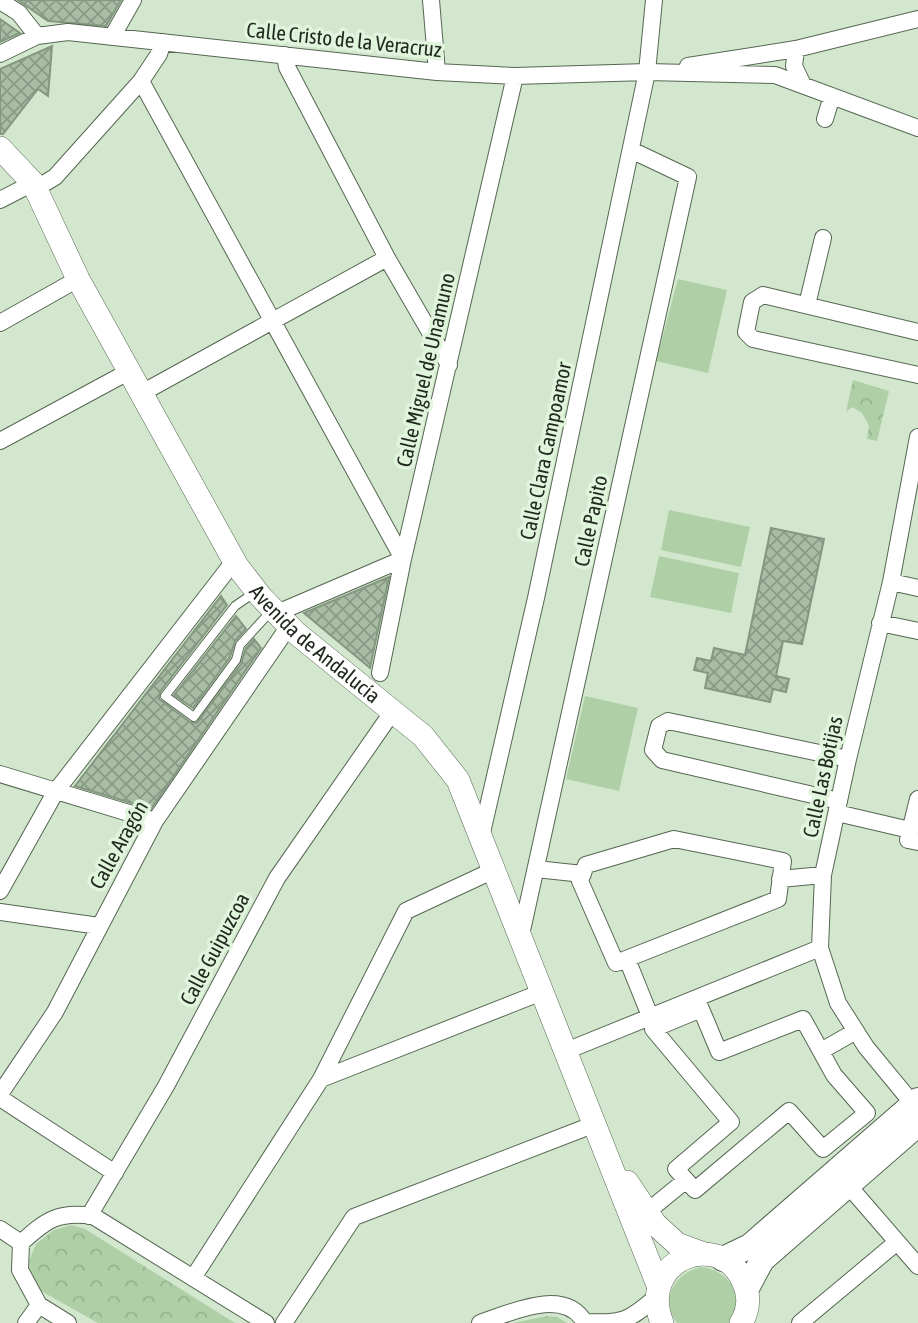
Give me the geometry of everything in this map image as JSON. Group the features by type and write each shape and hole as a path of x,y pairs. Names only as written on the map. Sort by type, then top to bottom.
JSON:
{"main road":[{"name":"Avenida de Andalucía","path":"0,148 34,186 78,279 140,394 235,560 257,591 280,616 423,736 458,780 595,1124 657,1291 657,1311 662,1323"},
{"path":"657,1291 666,1272 676,1262 690,1256 714,1257 750,1246 853,1140 916,1109"},
{"path":"747,1288 762,1260 848,1184 916,1109"},
{"name":"Avenida de Andalucía","path":"604,1148 655,1224 677,1244 714,1257"},
{"path":"714,1257 734,1267 747,1288 745,1321"}],"street":[{"path":"112,37 133,0"},
{"path":"431,0 437,72"},
{"name":"Calle Clara Campoamor","path":"481,837 539,584 631,150 647,72 654,0"},
{"path":"0,1 19,13 37,36 0,54"},
{"path":"647,72 796,49 918,19"},
{"name":"Calle Cristo de la Veracruz","path":"37,36 68,32 437,72 515,76 647,72"},
{"path":"0,200 55,177 141,81 159,54 163,42"},
{"path":"796,49 794,66 803,85"},
{"path":"285,55 288,67 387,258 449,365"},
{"path":"647,72 775,75 918,128"},
{"name":"Calle Miguel de Unamuno","path":"380,673 403,559 515,76"},
{"path":"141,81 403,559 280,616"},
{"path":"825,118 832,96"},
{"name":"Calle Papito","path":"521,935 693,177 631,150"},
{"path":"807,305 823,238"},
{"path":"140,394 387,258"},
{"path":"0,323 78,279"},
{"path":"918,332 762,295 752,302 746,332 753,339 918,375"},
{"path":"0,441 128,372"},
{"name":"Calle Las Botijas","path":"916,1109 866,1047 838,1003 820,948 823,875 891,582 918,436"},
{"path":"0,891 56,791 235,560"},
{"path":"891,582 918,588"},
{"name":"Calle Aragón","path":"0,1096 55,1012 155,821 280,616"},
{"path":"880,622 918,631"},
{"name":"Calle Guipuzcoa","path":"89,1216 166,1086 276,878 393,711"},
{"path":"848,759 668,721 659,726 653,750 662,760 838,807 914,836 918,799"},
{"path":"0,774 155,821"},
{"path":"674,839 783,861 778,898 616,964 580,881 583,874 586,865 674,839"},
{"path":"536,869 583,874"},
{"path":"193,1278 321,1079 406,911 494,870"},
{"path":"780,879 823,875"},
{"path":"0,912 99,926"},
{"path":"566,1051 650,1016 678,1012 701,1009 719,1052 803,1019 834,1075 867,1113 853,1140 823,1149 789,1111 695,1190 677,1169 732,1122 653,1029 678,1012 820,948"},
{"path":"627,959 650,1016"},
{"path":"321,1079 542,992"},
{"path":"821,1051 856,1031"},
{"path":"0,1096 115,1173"},
{"path":"284,1323 354,1217 595,1124"},
{"path":"647,1212 686,1180"},
{"path":"848,1184 918,1266"},
{"path":"68,1323 39,1305 20,1270 21,1243 42,1224 71,1213 89,1216 266,1323"},
{"path":"0,1229 21,1243"},
{"path":"800,1323 820,1317 897,1242"},
{"path":"480,1323 529,1307 559,1304 580,1314 585,1323 620,1322 638,1313 657,1291"},
{"path":"26,1323 39,1305"}],"lane":[{"path":"257,591 235,606 165,696 194,717 236,660 240,645 280,616"}],"green space":[{"path":"678,279 727,290 708,373 656,361"},
{"path":"853,380 889,391 877,441 867,439 869,426 862,413 852,407 846,412"},
{"path":"669,510 750,527 741,567 661,550"},
{"path":"659,556 739,573 731,613 650,597"},
{"path":"585,696 638,708 619,791 566,779"},
{"path":"71,1225 85,1229 235,1323 98,1323 41,1291 31,1275 29,1261 36,1244 54,1230"},
{"path":"702,1267 721,1274 733,1287 736,1304 729,1323 677,1323 672,1314 670,1296 677,1281 684,1274"},
{"path":"547,1316 557,1317 567,1323 513,1323"}],"building":[{"path":"18,0 121,0 106,26 48,21"},
{"path":"0,19 20,33 0,42"},
{"path":"52,46 48,96 38,89 3,134 0,134 0,69"},
{"path":"771,528 824,539 802,644 783,641 776,676 789,679 786,692 773,689 770,702 705,688 708,673 694,670 697,658 711,661 714,648 745,655"},
{"path":"389,577 370,668 304,613"},
{"path":"221,596 227,605 160,692 159,699 190,722 197,723 241,664 246,648 254,639 261,648 151,809 75,786"},
{"path":"236,616 246,629 235,641 230,657 193,708 174,695"}]}
